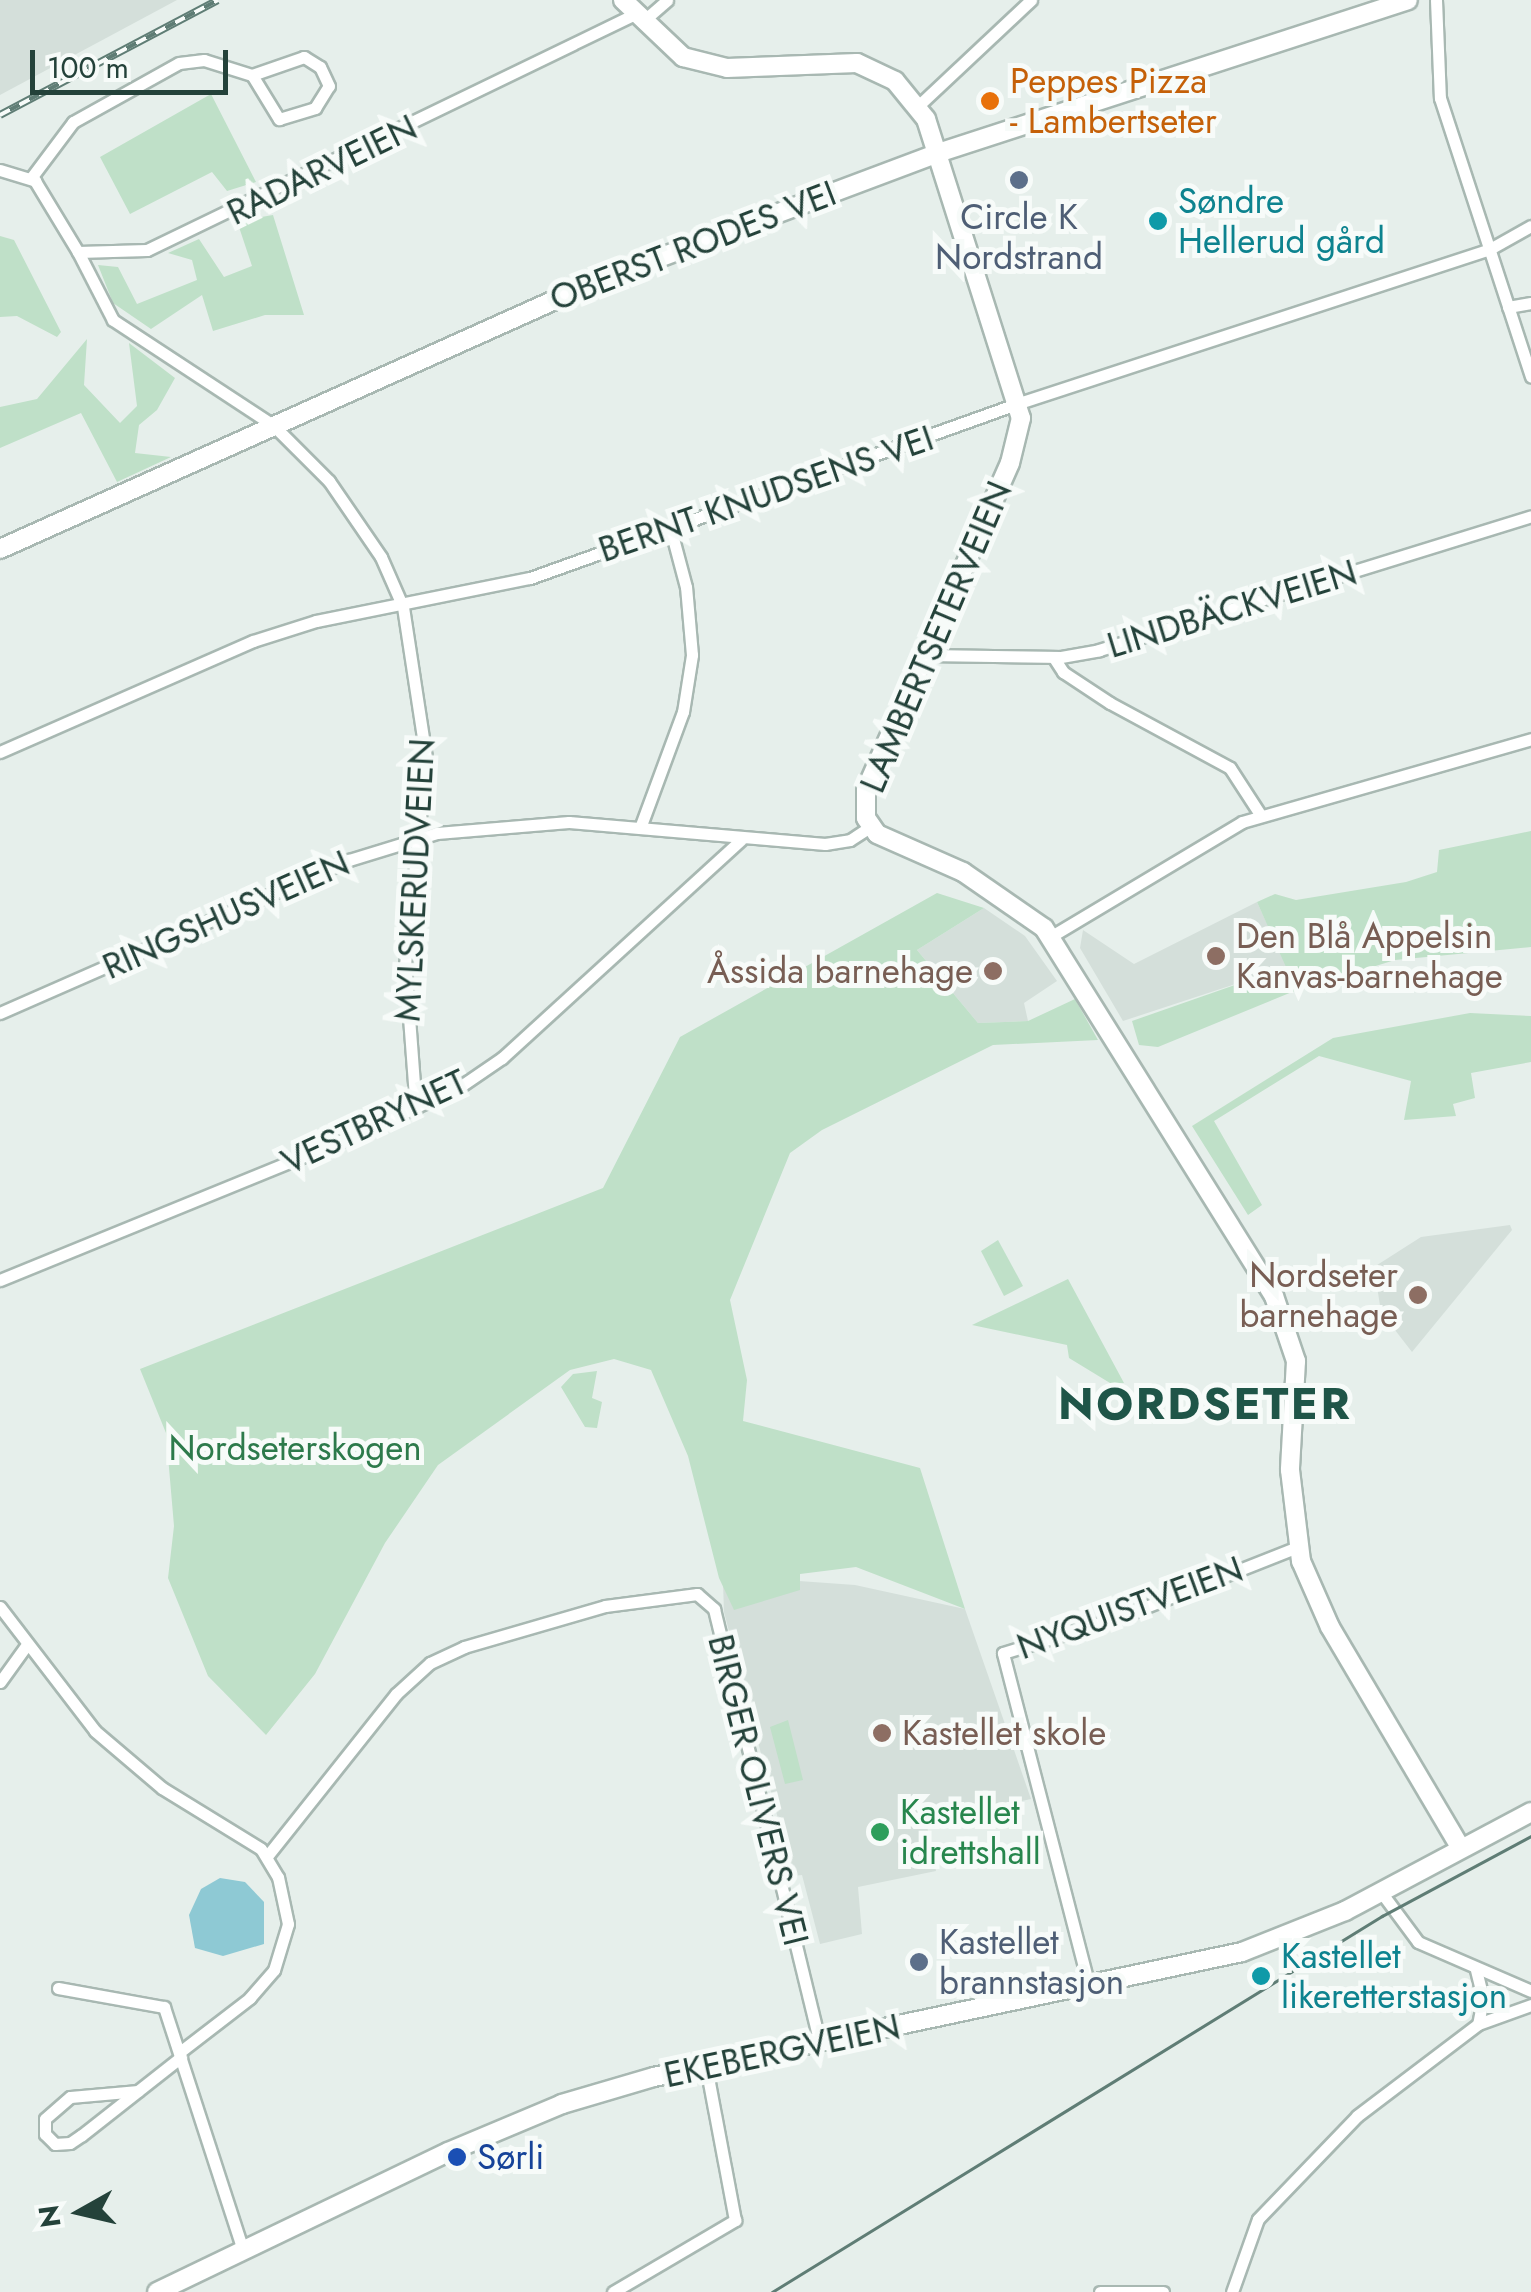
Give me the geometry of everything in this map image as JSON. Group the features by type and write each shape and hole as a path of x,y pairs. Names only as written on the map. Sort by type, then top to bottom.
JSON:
{"main road":[{"name":"OBERST RODES VEI","path":"0,549 566,294 938,153 1408,0"},
{"name":"LAMBERTSETERVEIEN","path":"633,12 670,50 704,65 866,66 896,81 918,106 938,153 1019,403 1014,454 866,789 870,827 991,888 1050,937 1283,1312 1296,1361 1290,1470 1298,1547 1330,1627 1460,1847"},
{"name":"EKEBERGVEIEN","path":"157,2292 520,2119 706,2066 1260,1946 1381,1892 1531,1812"}],"street":[{"name":"RADARVEIEN","path":"78,252 138,253 183,237 633,12 666,0"},
{"path":"918,106 1031,0"},
{"path":"1436,0 1436,81 1531,376"},
{"name":"RADARVEIEN","path":"304,57 320,67 329,86 315,108 279,119 252,76 304,57"},
{"path":"31,178 72,122 180,62 204,60 252,76"},
{"path":"0,170 31,178 78,252"},
{"name":"BERNT KNUDSENS VEI","path":"0,752 224,650 316,621 498,588 1019,403 1488,250 1531,226"},
{"name":"MYLSKERUDVEIEN","path":"78,252 113,320 273,425 351,509 404,607 424,726 420,836 405,964 416,1109"},
{"path":"1508,306 1531,304"},
{"name":"LINDBÄCKVEIEN","path":"926,655 1054,658 1531,516"},
{"path":"640,828 683,712 692,655 686,587 670,527"},
{"path":"1054,658 1063,672 1110,703 1230,768 1260,816"},
{"path":"1050,937 1220,833 1260,816 1531,739"},
{"name":"RINGSHUSVEIEN","path":"0,1014 348,860 420,836 537,822 825,844 850,840 870,827"},
{"name":"VESTBRYNET","path":"0,1280 416,1109 502,1058 740,840"},
{"name":"NYQUISTVEIEN","path":"1088,1986 1003,1653 1120,1617 1298,1547"},
{"name":"BIRGER OLIVERS VEI","path":"268,1855 396,1694 430,1664 464,1647 606,1606 697,1594 714,1610 820,2042"},
{"path":"0,1607 81,1715 129,1762 268,1855 288,1909 287,1938 274,1970 250,1998 138,2091 90,2128 62,2145 49,2141 43,2126 60,2103 84,2092 138,2091"},
{"path":"0,1682 26,1646"},
{"path":"1381,1892 1418,1942 1531,1991"},
{"path":"1476,1970 1482,1999 1478,2024"},
{"path":"58,1988 164,2007 244,2250"},
{"path":"1232,2292 1251,2229 1269,2205 1357,2116 1478,2024 1531,2005"},
{"path":"613,2292 735,2220 706,2066"},
{"path":"1100,2292 1163,2292"}],"shaded area":[{"path":"0,0 177,0 0,95"},
{"name":"Den Blå Appelsin Kanvas-barnehage","path":"1257,902 1287,967 1123,1021 1080,948 1083,930 1134,964"},
{"name":"Åssida barnehage","path":"984,908 1025,936 1057,981 1024,1003 1028,1021 978,1023 917,950"},
{"name":"Nordseter barnehage","path":"1510,1225 1512,1230 1412,1352 1381,1312 1374,1267 1421,1237"},
{"name":"Kastellet skole","path":"799,1581 855,1585 965,1609 1031,1799 926,1821 936,1871 858,1887 862,1934 820,1944 802,1875 793,1876 724,1612 723,1583"}],"green space":[{"path":"211,94 256,182 227,191 212,172 130,214 100,157"},
{"path":"273,215 304,315 265,315 213,331 202,295 151,329 113,303 98,265 118,267 137,304 197,280 192,260 168,253 199,239 224,277 252,266 237,221"},
{"path":"0,236 14,240 61,332 57,337 17,316 0,317"},
{"path":"87,339 84,385 120,423 137,406 129,343 175,378 157,410 139,425 135,453 171,457 117,482 81,413 0,448 0,407 37,399"},
{"path":"1531,831 1531,947 1395,960 1292,992 1158,1047 1139,1045 1132,1021 1286,967 1257,902 1275,894 1296,900 1406,882 1437,872 1439,850"},
{"name":"Nordseterskogen","path":"937,893 984,908 917,950 978,1023 1028,1021 1075,999 1098,1040 993,1045 822,1130 790,1153 730,1300 747,1380 743,1421 920,1468 965,1609 856,1567 800,1574 800,1590 734,1610 719,1578 688,1456 651,1370 614,1359 570,1370 438,1465 385,1543 315,1674 266,1735 208,1676 168,1578 174,1526 166,1433 140,1369 603,1188 680,1037"},
{"path":"1470,1013 1531,1016 1531,1062 1471,1073 1475,1098 1453,1104 1456,1116 1404,1120 1411,1081 1319,1056 1214,1121 1262,1205 1248,1215 1192,1126 1333,1038"},
{"path":"998,1240 1023,1286 1004,1296 981,1251"},
{"path":"1068,1279 1124,1383 1110,1383 1069,1358 1067,1345 972,1325"},
{"path":"597,1371 592,1398 602,1402 597,1428 585,1427 561,1387 573,1374"},
{"path":"788,1720 803,1780 785,1784 770,1727"}],"water":[{"path":"220,1878 245,1882 264,1902 264,1944 223,1956 195,1948 189,1915 201,1889"}],"tram line":[{"path":"772,2292 1382,1916 1531,1836"}],"railway":[{"path":"0,115 218,0"}],"place":[{"name":"Peppes Pizza - Lambertseter","path":"990,101"},
{"name":"Circle K Nordstrand","path":"1019,180"},
{"name":"Søndre Hellerud gård","path":"1158,221"},
{"name":"Den Blå Appelsin Kanvas-barnehage","path":"1216,956"},
{"name":"Åssida barnehage","path":"993,971"},
{"name":"Nordseter barnehage","path":"1418,1295"},
{"name":"Kastellet skole","path":"882,1733"},
{"name":"Kastellet idrettshall","path":"880,1832"},
{"name":"Kastellet brannstasjon","path":"919,1962"},
{"name":"Kastellet likeretterstasjon","path":"1261,1976"},
{"name":"Sørli","path":"457,2157"}],"district":[{"name":"NORDSETER","path":"1205,1404"}]}
